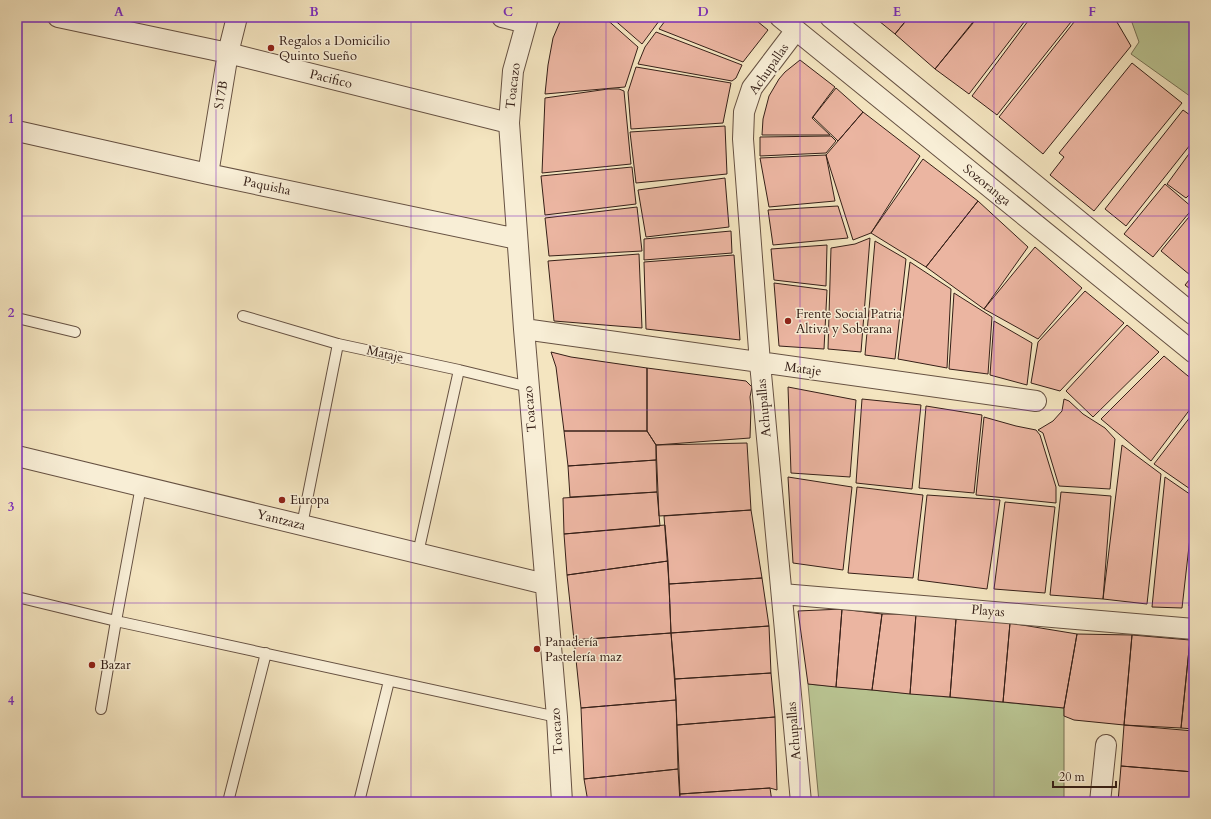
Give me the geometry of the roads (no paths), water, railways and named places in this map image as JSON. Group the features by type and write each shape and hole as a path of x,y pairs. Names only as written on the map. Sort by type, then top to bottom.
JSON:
{"street":[{"name":"Pacifico","path":"58,17 228,53 509,123"},
{"name":"S17B","path":"208,174 228,53 237,17"},
{"path":"502,17 527,20"},
{"name":"Sozoranga","path":"780,17 1194,353"},
{"path":"830,17 1194,315"},
{"name":"Toacazo","path":"527,20 513,71 509,123 524,329 557,717 562,802"},
{"name":"Achupallas","path":"796,30 752,88 744,112 743,139 760,363 801,802"},
{"name":"Paquisha","path":"18,135 517,239"},
{"name":"Mataje","path":"524,329 1036,401"},
{"name":"Yantzaza","path":"17,456 545,584"},
{"name":"Playas","path":"782,594 1194,628"},
{"path":"1100,802 1106,745"}],"lane":[{"name":"Mataje","path":"243,316 338,344 459,370 529,387"},
{"path":"17,318 75,332"},
{"path":"302,525 338,344"},
{"path":"418,553 459,370"},
{"path":"100,709 141,486"},
{"path":"17,597 116,621 266,653 390,682 557,717"},
{"path":"228,802 266,653"},
{"path":"359,802 390,682"}],"place":[{"name":"Regalos a Domicilio Quinto Sueño","path":"271,48"},
{"name":"Frente Social Patria Altiva y Soberana","path":"788,321"},
{"name":"Europa","path":"282,500"},
{"name":"Panadería Pastelería maz","path":"537,649"},
{"name":"Bazar","path":"92,665"}]}
